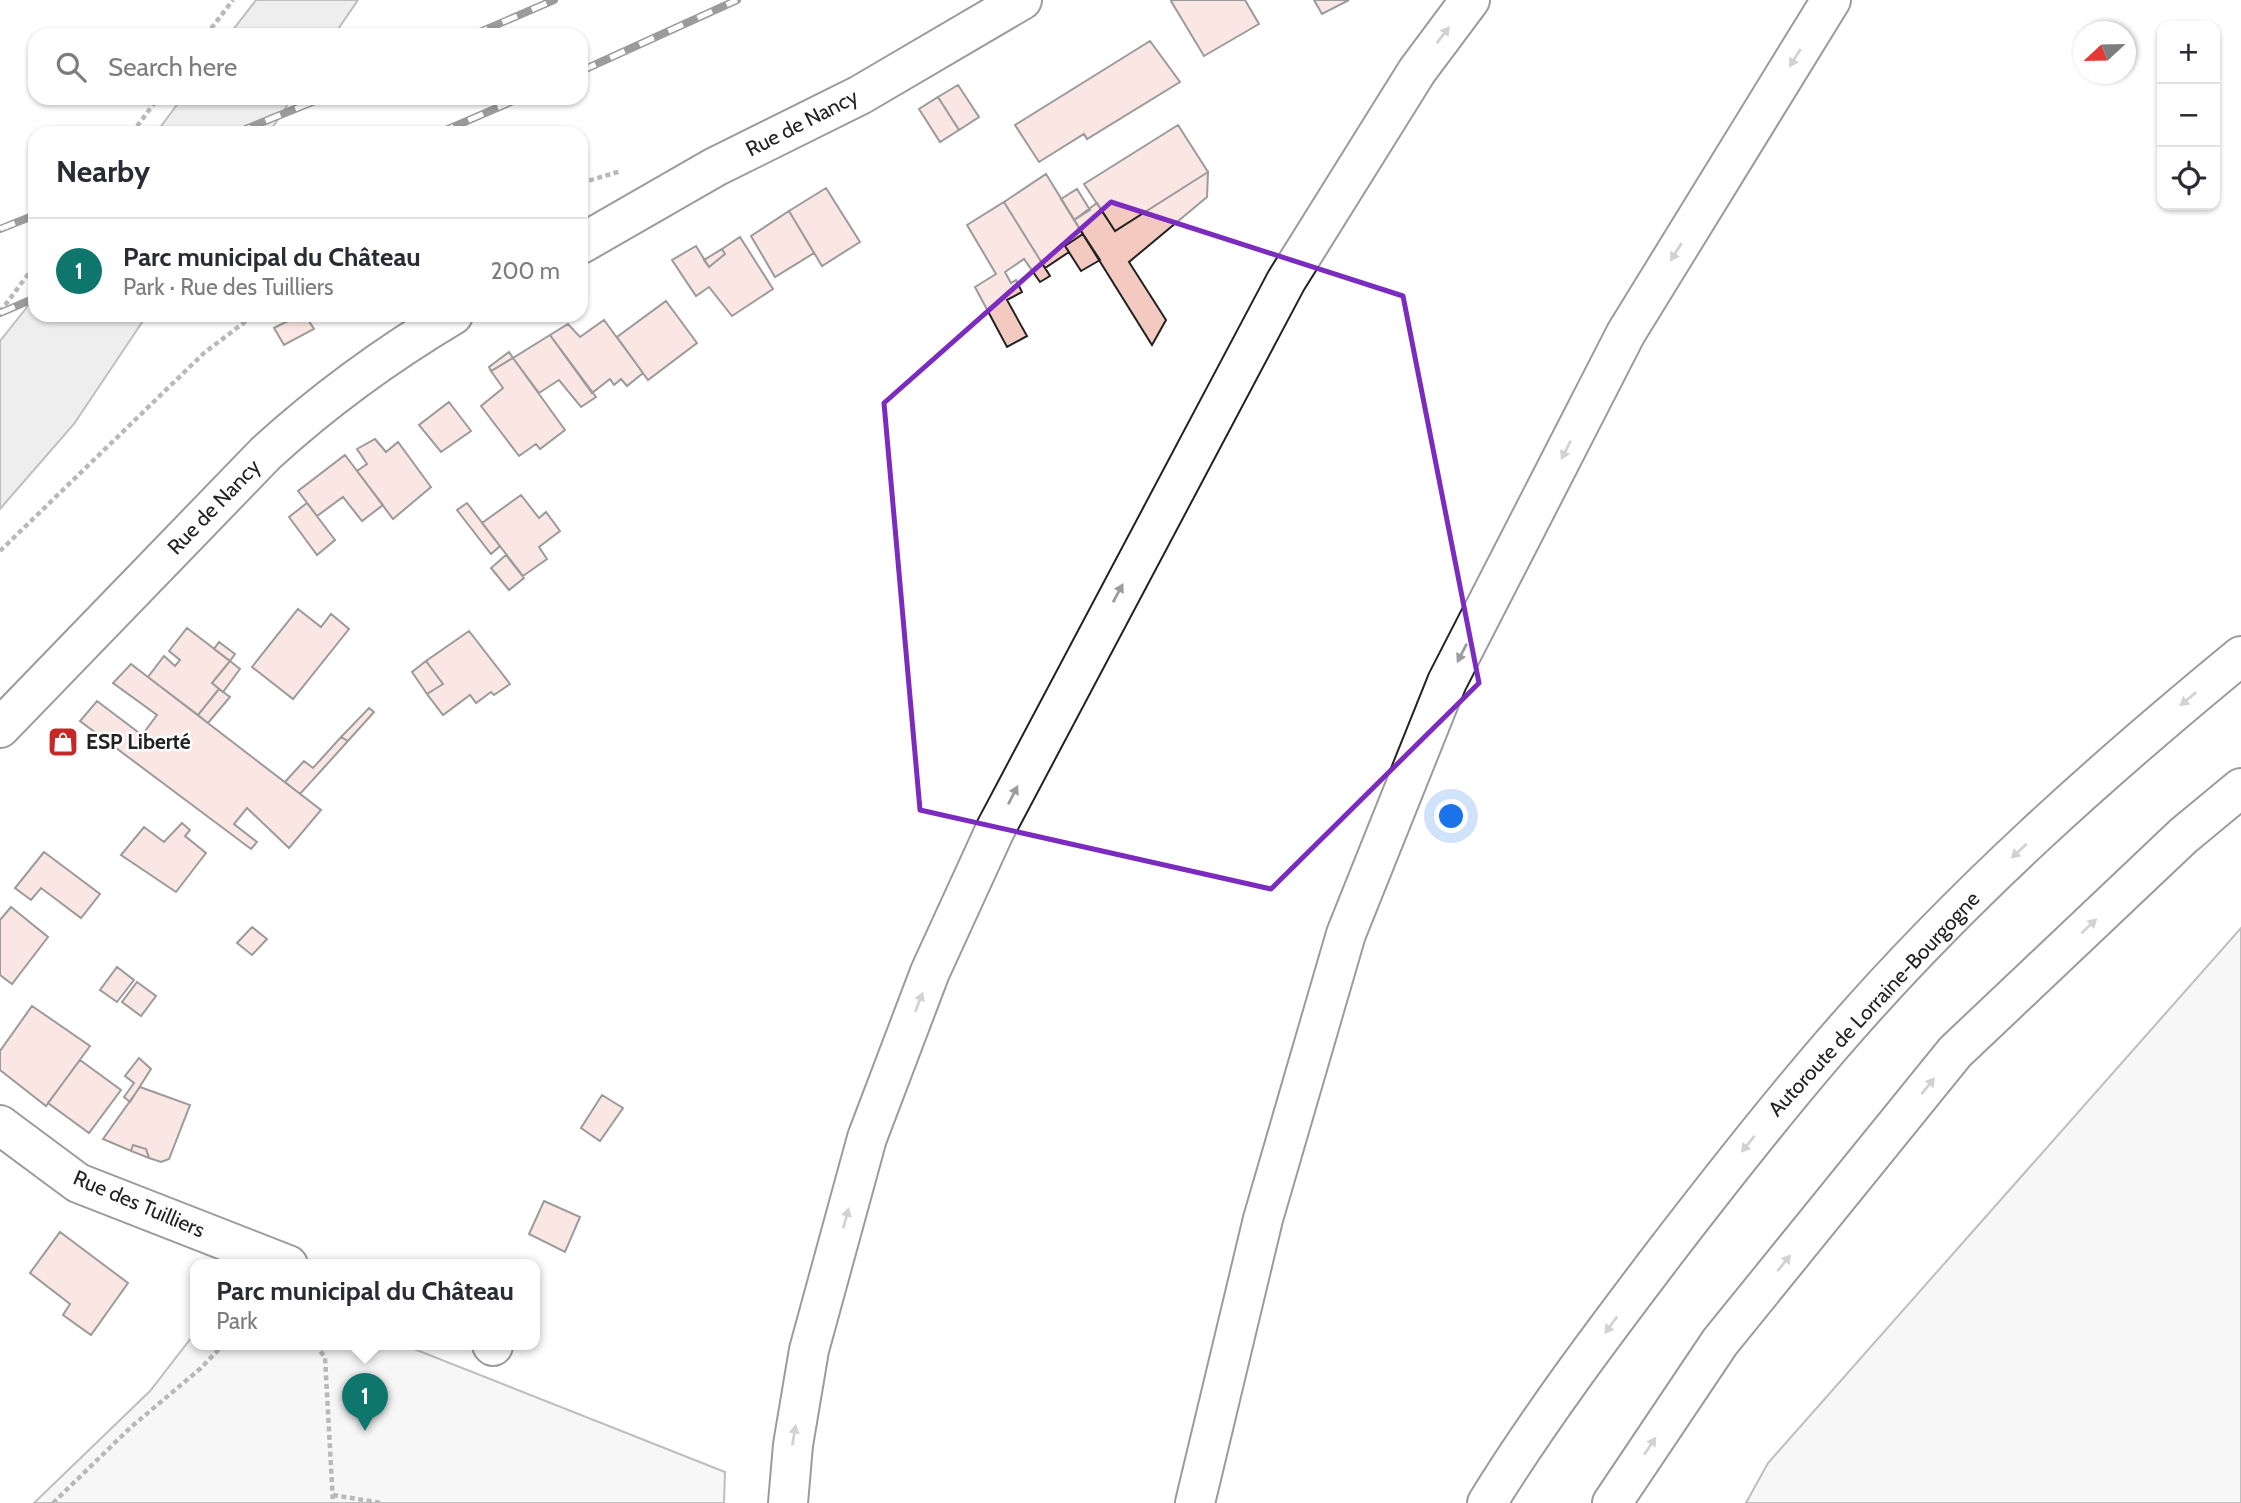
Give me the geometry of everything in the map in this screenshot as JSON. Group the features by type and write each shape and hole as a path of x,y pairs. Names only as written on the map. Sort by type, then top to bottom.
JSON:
{"main road":[{"name":"Rue de Nancy","path":"588,240 715,167 860,95 1022,0"},
{"path":"788,1503 793,1445 809,1350 864,1151 946,937 995,830 1071,683 1286,281 1417,71 1470,0"},
{"path":"1195,1503 1263,1219 1346,934 1447,682 1626,333 1831,0"},
{"name":"Rue de Nancy","path":"0,729 266,453 303,419 370,368 442,322"},
{"name":"Autoroute de Lorraine-Bourgogne","path":"1487,1503 1513,1461 1631,1298 1749,1142 1844,1031 1996,872 2146,734 2241,656"},
{"path":"1612,1503 1720,1342 1955,1052 2183,836 2241,788"},
{"name":"Rue des Tuilliers","path":"0,1125 78,1183 273,1259"}],"path":[{"path":"211,28 233,0"},
{"path":"137,126 154,105"},
{"path":"0,312 28,274"},
{"path":"0,551 204,353 245,322"},
{"path":"53,1503 130,1428 218,1350"},
{"path":"319,1350 325,1357 335,1503"},
{"path":"333,1495 382,1503"}],"highlighted area":[{"path":"1111,202 1403,296 1479,683 1271,889 920,810 884,403"}],"shaded area":[{"path":"256,0 358,0 339,28 234,28"},
{"path":"177,105 287,105 274,126 161,126"},
{"path":"28,306 28,322 142,322 74,424 0,509 0,341"},
{"path":"2241,928 2241,1503 1746,1503 1768,1463"},
{"path":"190,1339 190,1350 417,1350 725,1472 724,1503 34,1503 150,1391"}],"building":[{"path":"1245,0 1259,24 1204,56 1171,1"},
{"path":"1314,0 1349,0 1322,14"},
{"path":"1150,41 1180,82 1087,139 1084,134 1039,162 1015,125"},
{"path":"958,85 979,117 959,130 938,97"},
{"path":"938,97 959,130 940,142 919,109"},
{"path":"1178,125 1208,172 1115,231 1084,184"},
{"path":"1208,172 1207,197 1129,262 1166,320 1152,345 1074,220 1097,203 1115,231"},
{"path":"1046,174 1083,234 1065,246 1069,252 1045,268 1004,202"},
{"path":"826,188 860,242 822,266 789,211"},
{"path":"1077,189 1090,210 1074,220 1061,199"},
{"path":"1004,202 1050,276 1040,282 1024,259 1005,272 1011,283 1016,280 1022,292 1007,300 1027,336 1007,347 975,287 996,274 967,225"},
{"path":"789,211 814,253 775,277 751,236"},
{"path":"1083,234 1100,260 1081,271 1065,246"},
{"path":"740,237 773,289 732,316 709,287 696,296 672,260 696,246 709,267 725,254 722,249"},
{"path":"722,249 725,254 709,267 704,260"},
{"path":"666,301 697,343 648,380 617,337"},
{"path":"604,320 643,373 627,386 621,379 614,385 610,379 592,393 550,335 568,324 580,337"},
{"path":"286,322 310,322 314,329 284,345 274,328"},
{"path":"550,335 596,397 581,407 559,380 539,393 513,358"},
{"path":"509,352 513,358 491,371 489,367"},
{"path":"513,358 565,430 540,449 536,444 519,456 481,406 503,388 491,371"},
{"path":"449,402 471,431 441,452 419,425"},
{"path":"375,439 386,452 398,442 431,487 393,519 357,471 367,464 357,449"},
{"path":"345,455 383,505 362,521 343,497 317,516 298,491"},
{"path":"521,495 539,518 546,512 560,531 539,547 547,559 523,576 482,523"},
{"path":"307,503 335,540 317,555 289,517"},
{"path":"467,503 500,546 491,554 457,510"},
{"path":"506,555 524,578 509,590 491,568"},
{"path":"298,609 321,627 331,614 349,629 293,699 252,667"},
{"path":"187,628 230,661 212,683 219,689 198,715 148,677 164,656 175,666 180,660 169,651"},
{"path":"469,631 510,684 494,695 491,692 476,703 470,695 443,715 427,694 443,684 426,661"},
{"path":"219,642 235,654 230,661 214,649"},
{"path":"230,661 240,669 223,692 212,683"},
{"path":"426,661 443,684 427,694 412,672"},
{"path":"131,664 321,810 289,848 247,808 234,824 257,842 251,849 80,721 97,701 142,735 157,715 113,683"},
{"path":"219,689 230,697 208,723 198,715"},
{"path":"369,708 374,712 348,741 341,737"},
{"path":"341,737 348,741 300,794 285,782 304,761 313,768"},
{"path":"182,823 190,830 185,836 206,853 176,892 121,855 144,827 164,842"},
{"path":"44,852 100,894 81,918 41,888 31,900 15,888"},
{"path":"11,907 48,937 12,984 0,975 0,920"},
{"path":"252,927 267,939 252,955 237,943"},
{"path":"117,967 134,980 117,1002 100,990"},
{"path":"137,982 156,996 141,1016 122,1002"},
{"path":"32,1006 90,1046 46,1106 0,1070 0,1051"},
{"path":"139,1058 151,1069 130,1102 124,1097 134,1083 125,1076"},
{"path":"80,1060 121,1090 89,1133 48,1103"},
{"path":"140,1087 190,1105 169,1159 161,1162 149,1158 146,1149 133,1145 131,1151 103,1139"},
{"path":"602,1095 623,1108 600,1141 581,1128"},
{"path":"133,1145 146,1149 149,1158 131,1151"},
{"path":"544,1201 580,1217 565,1252 529,1234"},
{"path":"60,1232 128,1283 91,1335 63,1315 70,1304 30,1273"}],"railway":[{"path":"489,28 554,0"},
{"path":"588,68 737,0"},
{"path":"253,126 305,105"},
{"path":"455,126 504,105"},
{"path":"0,229 28,218"},
{"path":"0,313 28,301"}],"place":[{"name":"ESP Liberté","path":"63,742"},
{"name":"Parc municipal du Château","path":"365,1431"}]}
